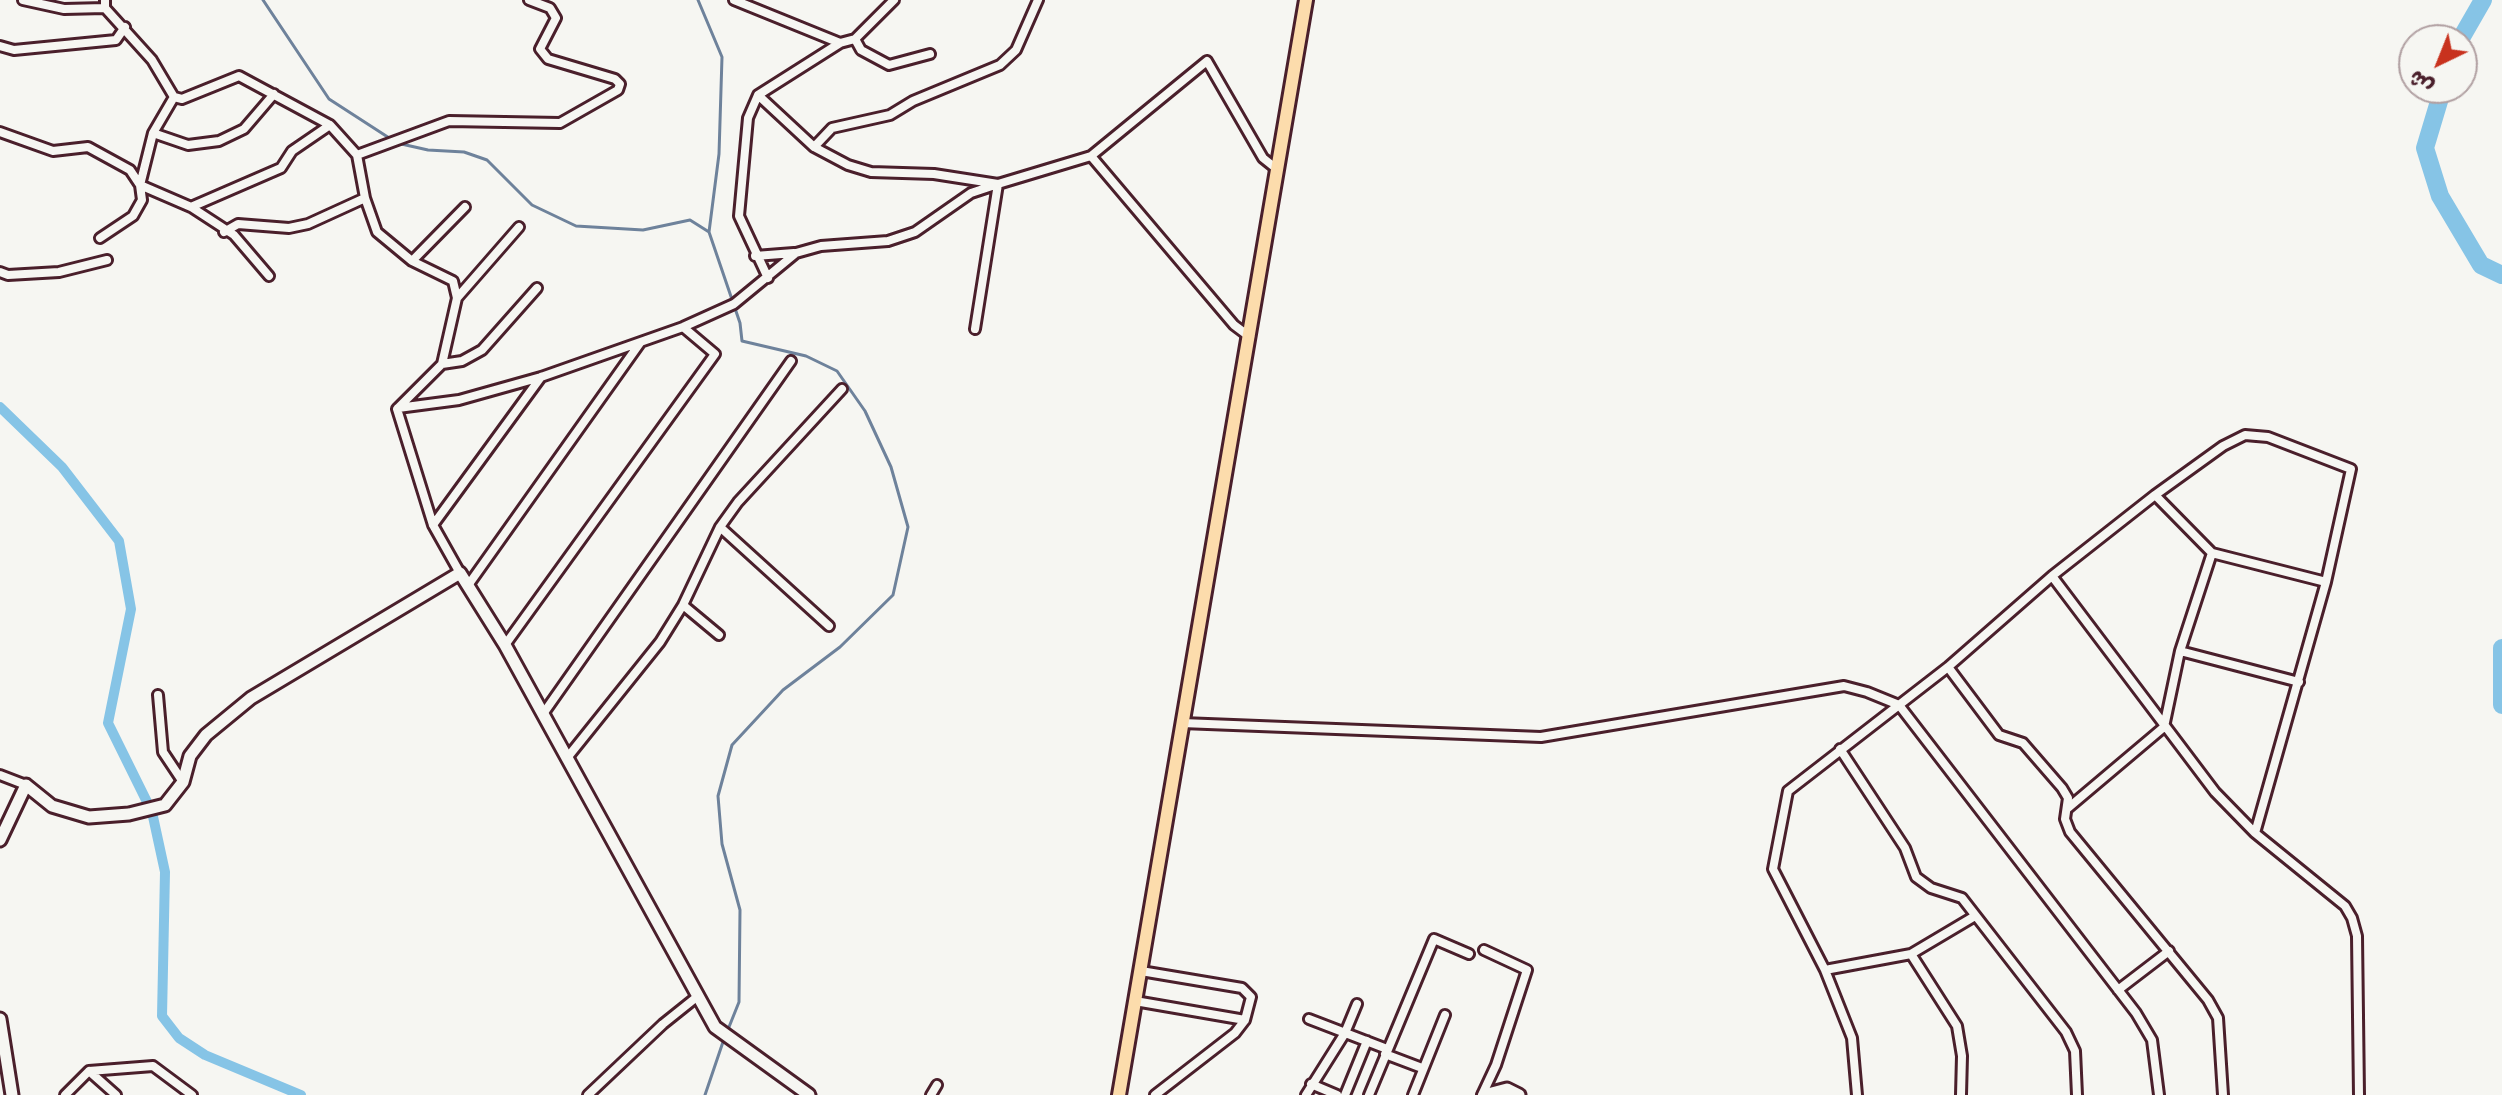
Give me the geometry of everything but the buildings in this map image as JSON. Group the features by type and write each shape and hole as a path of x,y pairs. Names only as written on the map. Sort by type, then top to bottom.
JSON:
{"main road":[{"path":"1119,1095 1306,0"}],"street":[{"path":"23,0 64,9 105,4 152,60 174,97 182,99 239,76 330,125 357,155 365,198 377,232 412,261 453,281 457,298 442,364 397,409"},
{"path":"357,155 449,121 560,123 618,90 620,84 615,79 548,59 540,49 556,18 550,8 529,0"},
{"path":"734,0 840,43"},
{"path":"768,278 755,256 739,216 748,118 758,95 840,43 855,39 894,0"},
{"path":"814,147 832,128 890,115 913,101 1000,65 1016,50 1038,0"},
{"path":"0,46 14,50 116,40 125,27"},
{"path":"855,39 861,50 889,65 930,54"},
{"path":"755,256 796,253 821,246 888,241 915,232 971,193 1091,156 1207,61 1263,158 1278,170"},
{"path":"153,133 188,145 219,141 244,129 274,94"},
{"path":"758,95 814,147 848,165 871,172 934,174 998,184"},
{"path":"100,238 133,216 142,200 140,185 153,133 174,97"},
{"path":"191,207 281,168 292,151 330,125"},
{"path":"0,132 53,151 88,147 130,170 140,185 191,207 248,248 269,276"},
{"path":"1091,156 1234,325 1250,337"},
{"path":"975,329 998,184"},
{"path":"224,232 238,224 289,228 308,224 365,198"},
{"path":"412,261 465,207"},
{"path":"457,298 519,227"},
{"path":"397,409 459,400 541,377 683,327 734,304 796,253"},
{"path":"0,272 8,275 59,272 107,260"},
{"path":"442,364 462,361 482,350 537,288"},
{"path":"505,645 715,354 683,327"},
{"path":"469,584 641,342"},
{"path":"543,714 791,361"},
{"path":"433,525 541,377"},
{"path":"567,758 660,642 683,605 720,527 738,502 842,389"},
{"path":"397,409 433,525 505,645 715,1027 809,1095"},
{"path":"1857,1095 1852,1038 1825,970 1777,879 1773,862 1788,791 1948,667 2052,576 2155,495 2223,446 2245,435 2268,437 2351,469 2326,582 2255,833"},
{"path":"2155,495 2212,553 2326,582"},
{"path":"720,527 829,626"},
{"path":"2212,553 2180,651 2164,727 2071,802 2065,819 2070,832 2169,951 2218,1018 2223,1095"},
{"path":"0,775 26,785 52,806 89,817 129,814 165,805 183,782 190,756 206,735 251,698 460,573"},
{"path":"2052,576 2215,792 2255,833 2345,906 2352,918 2357,936 2359,1094 2346,1095"},
{"path":"683,605 719,635"},
{"path":"2180,651 2299,682"},
{"path":"1948,667 1999,735 2023,743 2071,802"},
{"path":"1182,723 1509,738 1541,737 1844,686 1899,705 2118,990 2152,1040 2159,1095"},
{"path":"158,695 163,752 183,782"},
{"path":"1840,749 1905,848 1916,877 1931,888 1956,894 2073,1043 2077,1095"},
{"path":"0,840 3,824 26,785"},
{"path":"1825,970 1911,954 1975,916"},
{"path":"1369,1095 1434,939 1469,954"},
{"path":"1483,1095 1527,970 1484,950"},
{"path":"2118,990 2169,951"},
{"path":"1911,954 1957,1026 1962,1056 1961,1095"},
{"path":"1141,971 1242,988 1251,997 1245,1020 1215,1051 1155,1095"},
{"path":"588,1095 663,1024 698,996"},
{"path":"1135,1001 1245,1020"},
{"path":"1306,1095 1345,1033 1357,1004"},
{"path":"1413,1095 1445,1015"},
{"path":"0,1019 12,1095"},
{"path":"1309,1019 1367,1041 1422,1068"},
{"path":"1345,1095 1367,1041"},
{"path":"65,1095 89,1071 153,1066 192,1095"},
{"path":"89,1071 116,1095"},
{"path":"1311,1084 1337,1095"},
{"path":"931,1095 937,1085"},
{"path":"1483,1095 1507,1089 1519,1095"}],"waterway":[{"path":"263,0 329,99 397,143 428,150 464,152 487,160 532,205 576,226 643,230 690,220 709,232"},
{"path":"698,0 722,57 719,154 709,232 740,323 742,341 806,356 837,371 865,411 891,467 908,527 893,595 840,647 783,690 732,745 718,796 722,844 740,910 739,1002 727,1032"},
{"path":"2469,24 2483,0"},
{"path":"2438,104 2425,148 2440,196 2481,265 2502,275"},
{"path":"0,407 62,467 119,541 131,609 108,723 152,812 165,872 162,1016 179,1038 205,1055 301,1095"},
{"path":"2502,648 2502,705"},
{"path":"705,1095 724,1039"}]}
